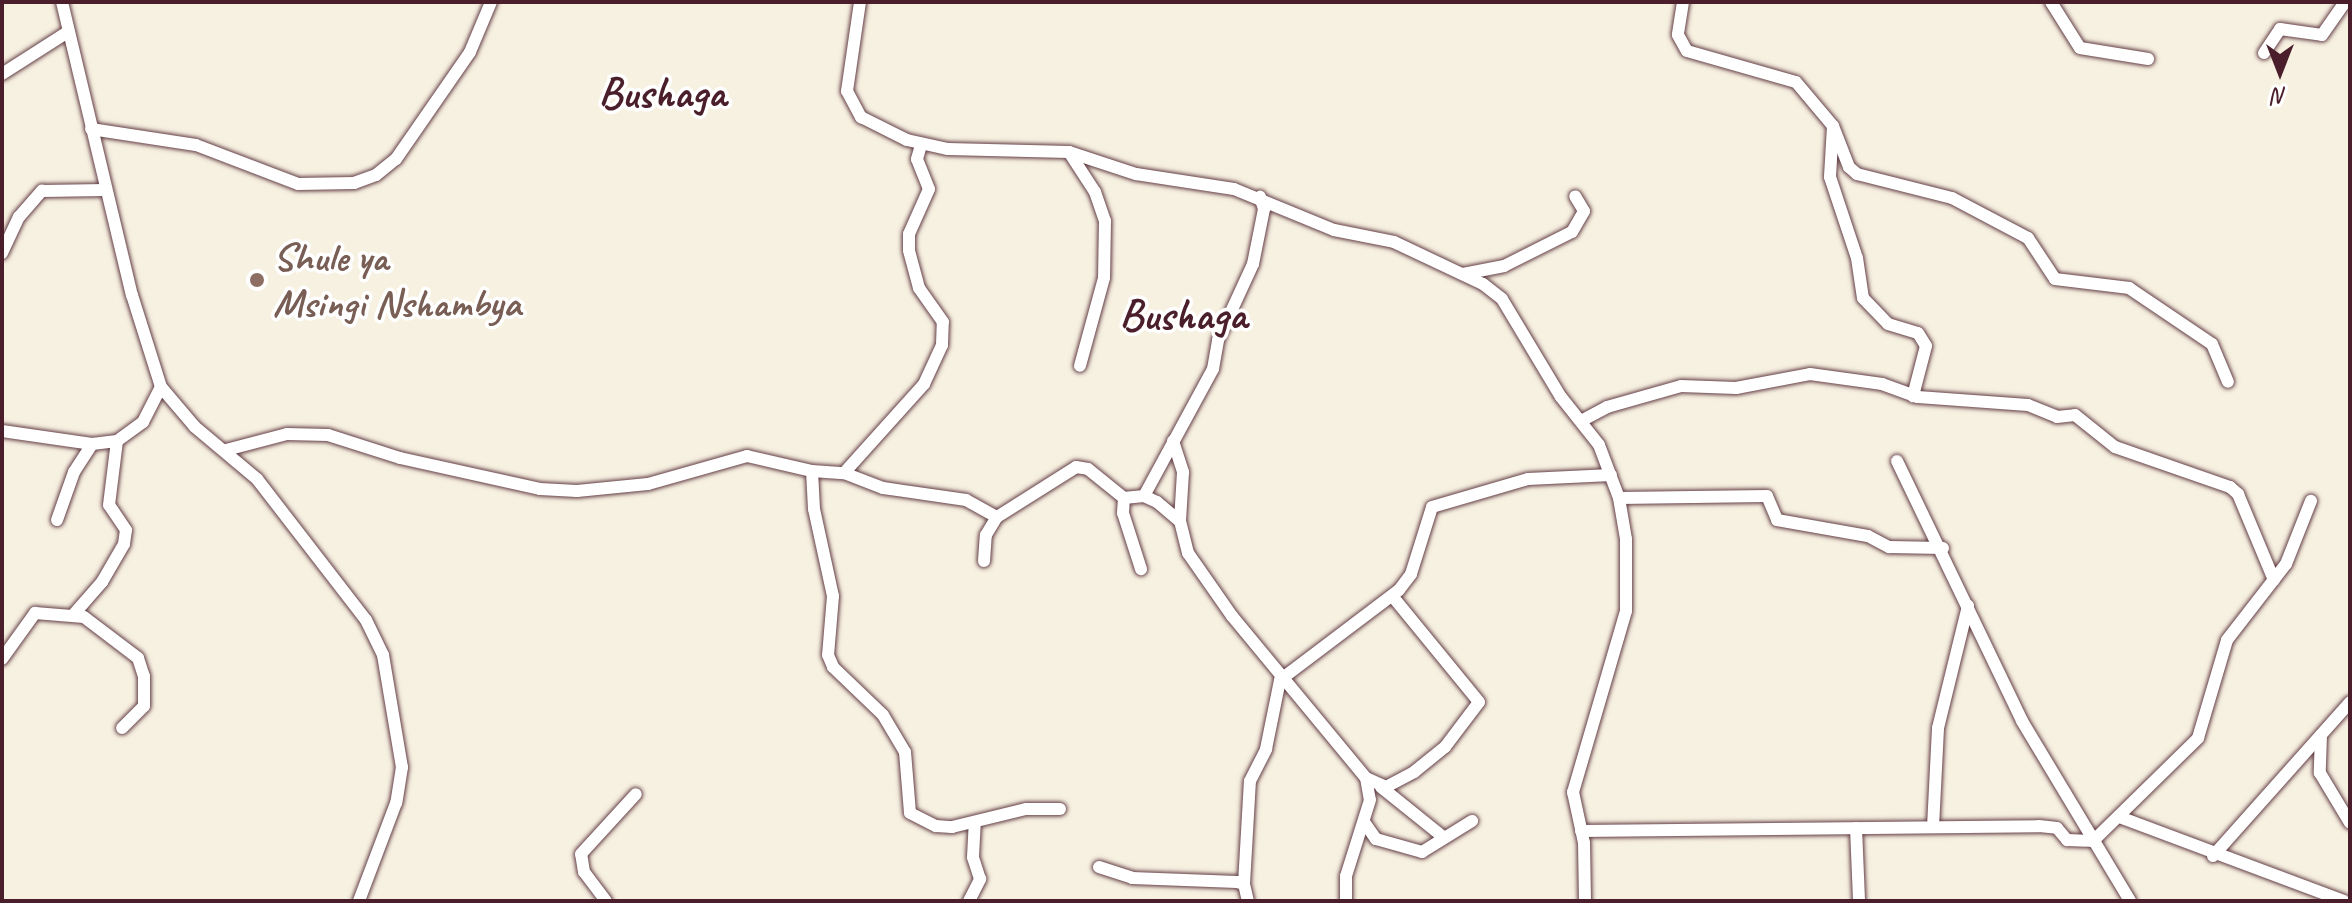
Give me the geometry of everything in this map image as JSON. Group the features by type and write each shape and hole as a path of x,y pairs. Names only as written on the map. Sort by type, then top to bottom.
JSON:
{"street":[{"path":"62,2 66,33 105,190 161,387 195,427 257,479 366,620 383,655 398,717 402,767 396,803 361,898"},
{"path":"91,129 173,139 298,184 354,183 396,159 470,52 491,2"},
{"path":"860,2 847,91 852,105 861,117 921,145 1069,152 1136,174 1260,197 1334,230 1394,242 1463,274 1502,299 1581,421 1611,475 1619,498 1629,595 1575,777 1572,803 1581,831 1585,901"},
{"path":"1683,2 1678,35 1687,51 1796,82 1833,126 1849,167 1857,174 1952,198 2028,238 2055,279 2129,288 2212,344 2228,382"},
{"path":"2051,2 2080,48 2148,59"},
{"path":"2264,53 2280,29 2322,35 2345,2"},
{"path":"2,74 66,33"},
{"path":"1833,126 1830,177 1857,258 1863,298 1888,324 1918,333 1926,346 1913,396"},
{"path":"844,473 924,384 942,345 943,322 919,288 909,250 909,234 929,189 917,159 921,145"},
{"path":"1069,152 1105,221 1104,278 1080,366"},
{"path":"2,253 19,217 42,191 105,190"},
{"path":"1463,274 1504,266 1572,232 1584,211 1575,196"},
{"path":"1144,496 1213,369 1218,340 1253,264 1264,209 1260,197"},
{"path":"1581,421 1607,407 1681,386 1749,387 1810,374 1882,384 1913,396 2028,405 2057,417 2075,415 2127,453 2230,487 2238,494 2274,580"},
{"path":"2,431 92,444 117,441 143,422 161,387"},
{"path":"226,450 287,434 328,435 410,460 540,489 577,491 648,484 737,456 812,471 844,473 883,488 966,500 997,517"},
{"path":"74,614 102,582 126,536 109,505 117,441"},
{"path":"1173,441 1183,472 1180,521 1188,553 1283,677 1366,778 1442,836"},
{"path":"57,520 74,472 92,444"},
{"path":"1897,461 1943,548 2022,721 2130,901"},
{"path":"984,561 986,535 997,517 1076,467 1088,469 1124,498 1144,496 1180,521"},
{"path":"812,471 814,509 833,596 827,647 833,667 883,715 905,752 908,805 914,817 944,827 1026,809 1060,809"},
{"path":"1248,901 1244,884 1250,781 1266,749 1283,677 1393,597 1411,574 1428,514 1438,503 1528,479 1611,475"},
{"path":"1619,498 1767,496 1777,520 1868,536 1889,547 1943,548"},
{"path":"1124,498 1123,513 1141,569"},
{"path":"1581,831 2052,826 2067,840 2093,841 2122,818 2198,738 2227,640 2286,564 2311,501"},
{"path":"1381,787 1396,783 1445,747 1479,702 1393,597"},
{"path":"1933,827 1938,728 1968,606"},
{"path":"2,659 35,613 74,614 138,658 148,695 122,728"},
{"path":"2213,856 2350,702"},
{"path":"2321,735 2320,773 2350,823"},
{"path":"1346,901 1346,876 1370,800 1366,778"},
{"path":"606,901 584,872 581,854 636,794"},
{"path":"2122,818 2213,856 2344,901"},
{"path":"1364,822 1376,839 1414,852 1428,850 1442,836 1472,821"},
{"path":"969,901 980,879 973,857 975,822"},
{"path":"1856,828 1859,901"},
{"path":"1099,867 1132,878 1194,877 1244,884"}],"place":[{"name":"Shule ya Msingi Nshambya","path":"257,280"}],"district":[{"name":"Bushaga","path":"662,93"},
{"name":"Bushaga","path":"1183,315"}]}
